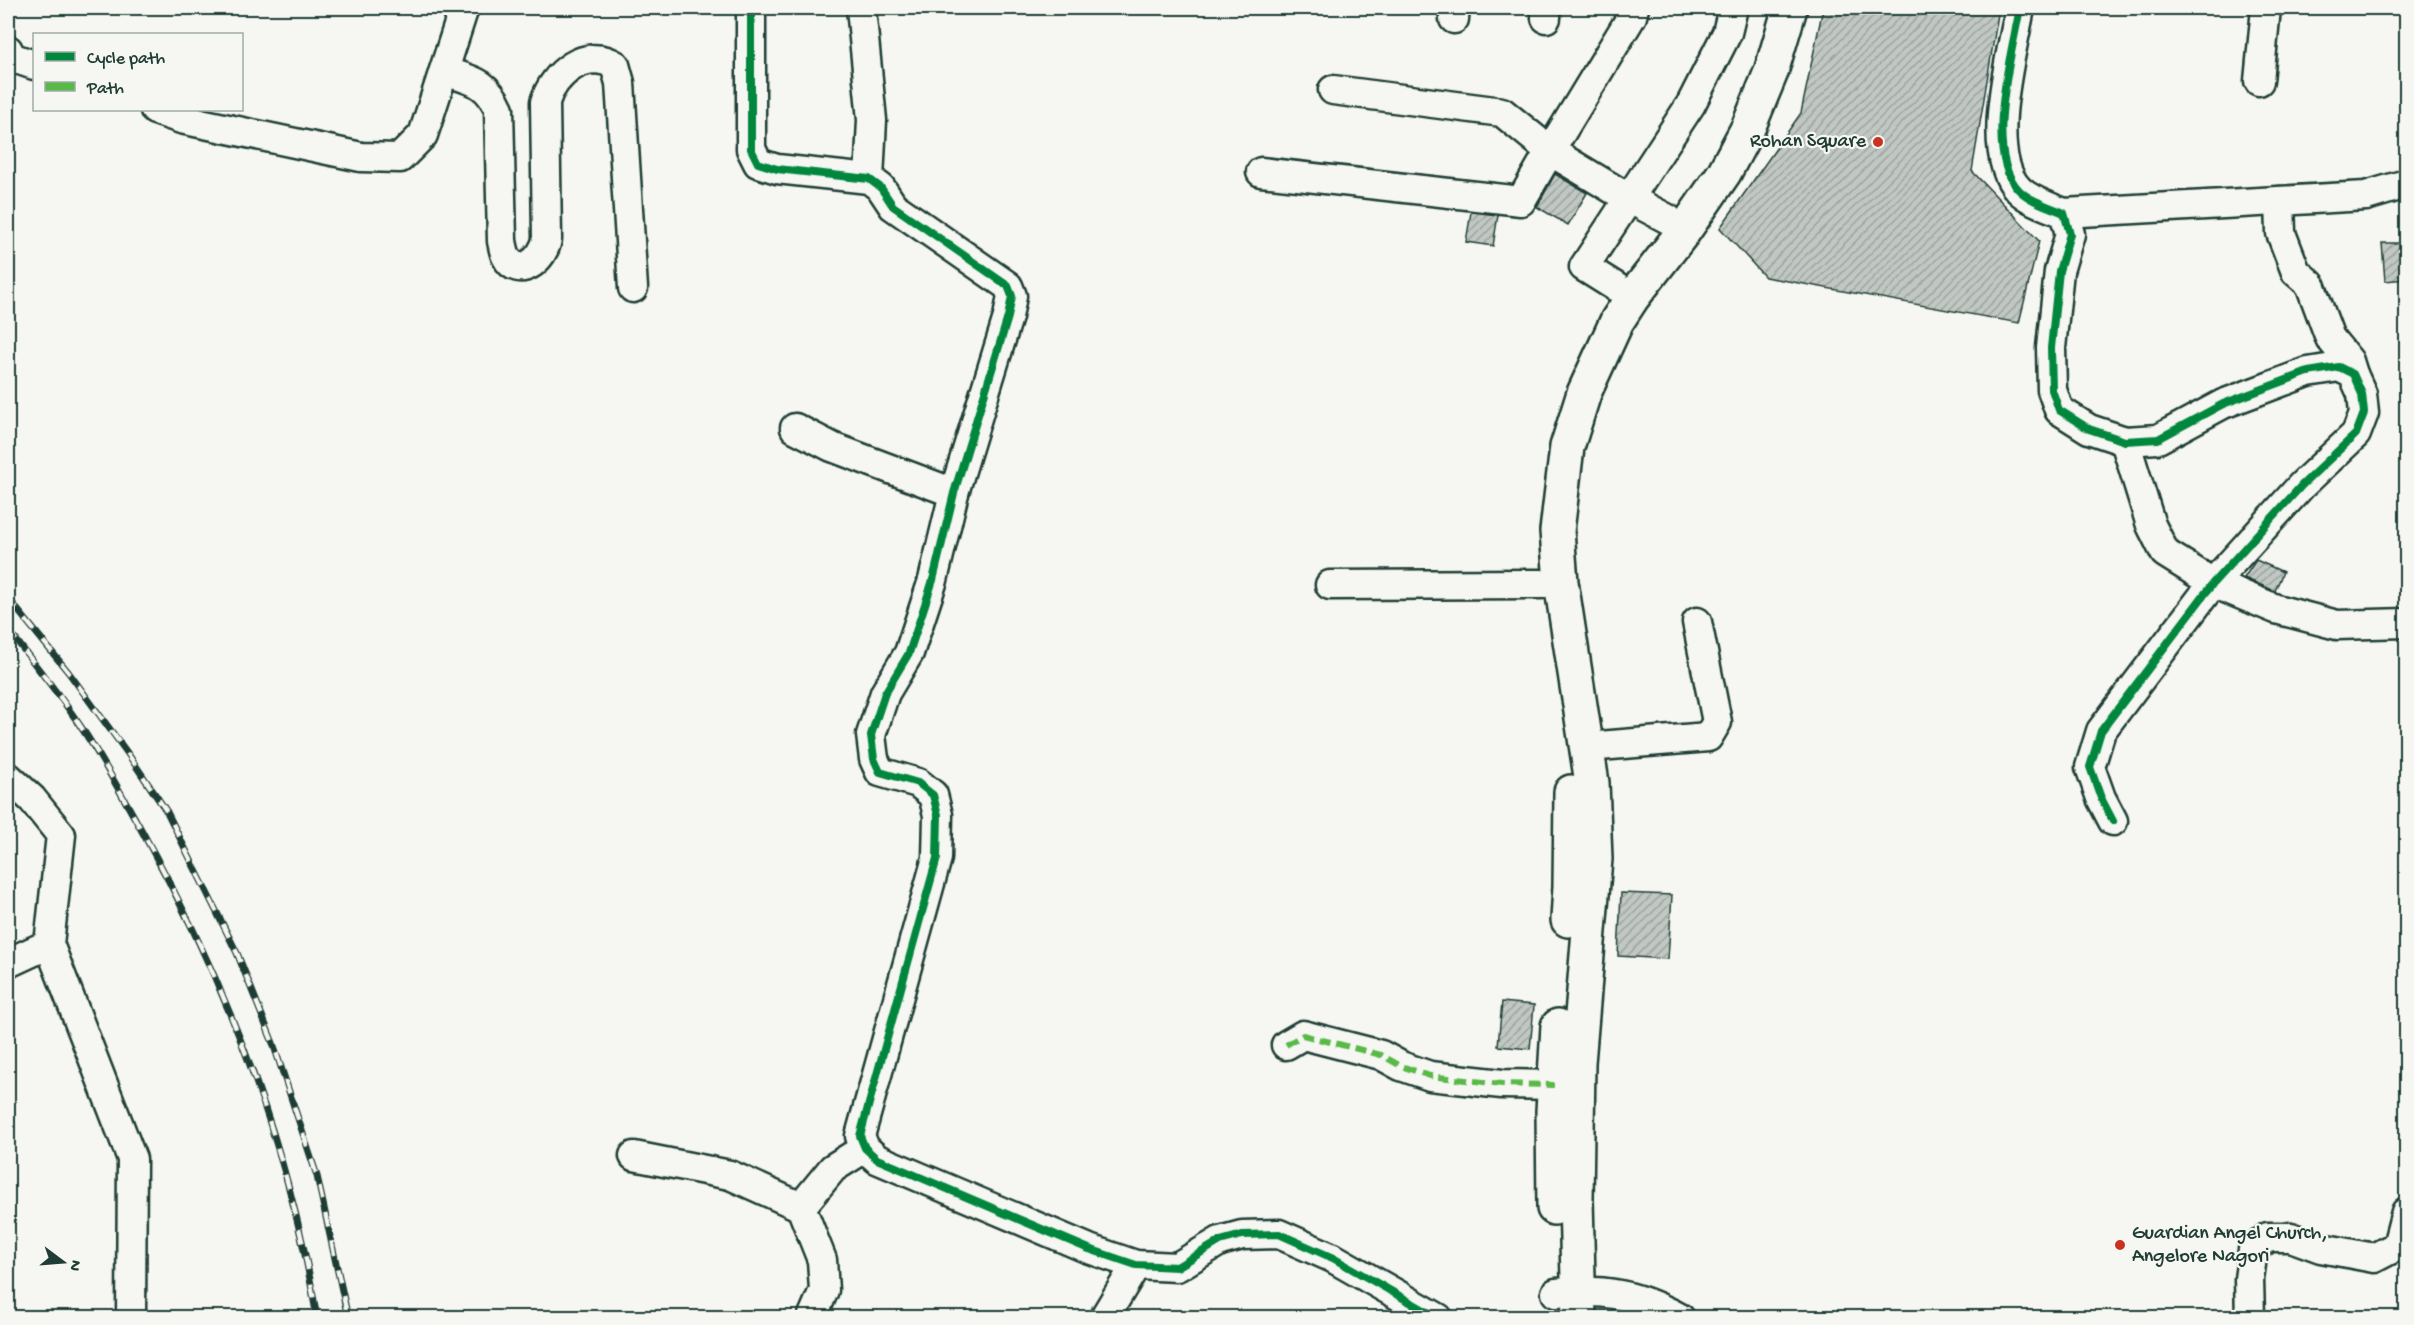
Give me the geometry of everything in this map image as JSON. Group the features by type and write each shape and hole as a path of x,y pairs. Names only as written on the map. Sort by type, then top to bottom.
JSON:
{"highway":[{"path":"1567,1305 1554,1085 1570,886 1572,804 1567,755 1541,584 1537,530 1547,442 1565,386 1600,311 1707,163 1730,119 1752,66 1769,8"},
{"path":"1567,1305 1576,1200 1578,1063 1595,859 1592,783 1561,582 1557,531 1567,447 1584,393 1617,321 1724,173 1748,128 1771,72 1790,8"}],"street":[{"path":"158,111 181,119 361,157 400,158 423,135 464,8"},
{"path":"751,8 751,149 758,163 777,168 869,179 881,188 893,206 1008,286 1012,296 1008,317 954,493 933,580 909,653 885,693 871,735 874,759 880,772 918,783 933,795 938,815 937,858 860,1136 865,1148 877,1159 1089,1249 1136,1265 1177,1267 1220,1240 1242,1235 1279,1234 1333,1258 1438,1317"},
{"path":"861,8 872,120 869,179"},
{"path":"1261,172 1521,201 1632,16 1634,8"},
{"path":"1616,287 1584,267 1691,104 1726,33 1733,8"},
{"path":"2020,8 2000,122 2003,163 2019,190 2064,213 2366,196 2406,184"},
{"path":"2259,81 2266,8"},
{"path":"8,51 9,56 33,65"},
{"path":"444,71 477,83 492,92 499,109 502,241 506,256 510,261 525,266 534,263 546,248 545,102 547,93 561,73 572,66 600,59 615,65 620,83 633,288"},
{"path":"1333,90 1502,112 1550,151 1668,219"},
{"path":"2113,821 2101,798 2090,767 2101,731 2213,584 2302,485 2356,434 2364,412 2362,394 2349,362 2330,338 2310,284 2296,272 2281,233 2280,201"},
{"path":"2064,213 2070,234 2059,271 2051,348 2052,390 2060,410 2089,429 2125,441 2158,439 2223,404 2308,372 2339,367 2353,374"},
{"path":"795,428 832,447 954,493"},
{"path":"2125,441 2151,525 2165,553 2213,584 2276,609 2337,625 2406,623"},
{"path":"1330,585 1541,584"},
{"path":"1587,747 1708,737 1717,722 1698,622"},
{"path":"8,777 32,799 61,835 49,944 132,1159 131,1317"},
{"path":"8,963 49,944"},
{"path":"1286,1045 1303,1035 1381,1055 1401,1066 1430,1076 1502,1084 1554,1085"},
{"path":"801,1207 833,1168 865,1148"},
{"path":"634,1156 730,1175 801,1207 822,1260 824,1290 812,1317"},
{"path":"2250,1317 2249,1279 2253,1250 2268,1237 2291,1237 2321,1248 2374,1258 2397,1246 2406,1212"},
{"path":"1104,1317 1136,1265"},
{"path":"1567,1305 1620,1293 1680,1317"}],"building":[{"name":"Rohan Square","path":"1823,8 1999,8 1972,171 2039,241 2019,323 1765,277 1720,228 1801,113"},
{"path":"1555,174 1587,193 1568,225 1537,207"},
{"path":"1471,212 1498,215 1493,246 1466,242"},
{"path":"2382,243 2406,243 2406,279 2385,281"},
{"path":"2256,560 2283,572 2275,591 2244,578"},
{"path":"1621,893 1672,895 1668,959 1618,956"},
{"path":"1502,1002 1534,1005 1530,1049 1498,1046"}],"railway":[{"path":"8,598 69,673 167,812 237,953 273,1043 317,1176 348,1318"},
{"path":"8,629 64,702 98,753 202,948 228,1008 272,1129 290,1191 317,1318"}],"marked path":[{"path":"1286,1045 1303,1035 1381,1055 1401,1066 1430,1076 1502,1084 1554,1085"}],"cycle path":[{"path":"751,8 751,149 758,163 777,169 869,179 881,188 893,206 1008,286 1012,296 1008,317 954,493 933,580 909,653 885,693 871,735 874,759 880,772 918,783 933,795 938,815 937,858 860,1136 865,1148 877,1159 1089,1249 1136,1265 1177,1267 1220,1241 1242,1235 1279,1234 1333,1258 1438,1318"},
{"path":"2020,8 2003,102 2001,128 2003,153 2008,174 2019,190 2034,201 2064,213 2070,234 2059,271 2051,348 2052,390 2059,410 2089,429 2125,441 2158,439 2223,404 2308,372 2339,367 2353,374 2362,394 2364,413 2356,434 2302,485 2213,583 2101,731 2090,767 2101,798 2113,821"}],"place":[{"name":"Rohan Square","path":"1878,142"},
{"name":"Guardian Angel Church, Angelore Nagori","path":"2120,1245"}]}
